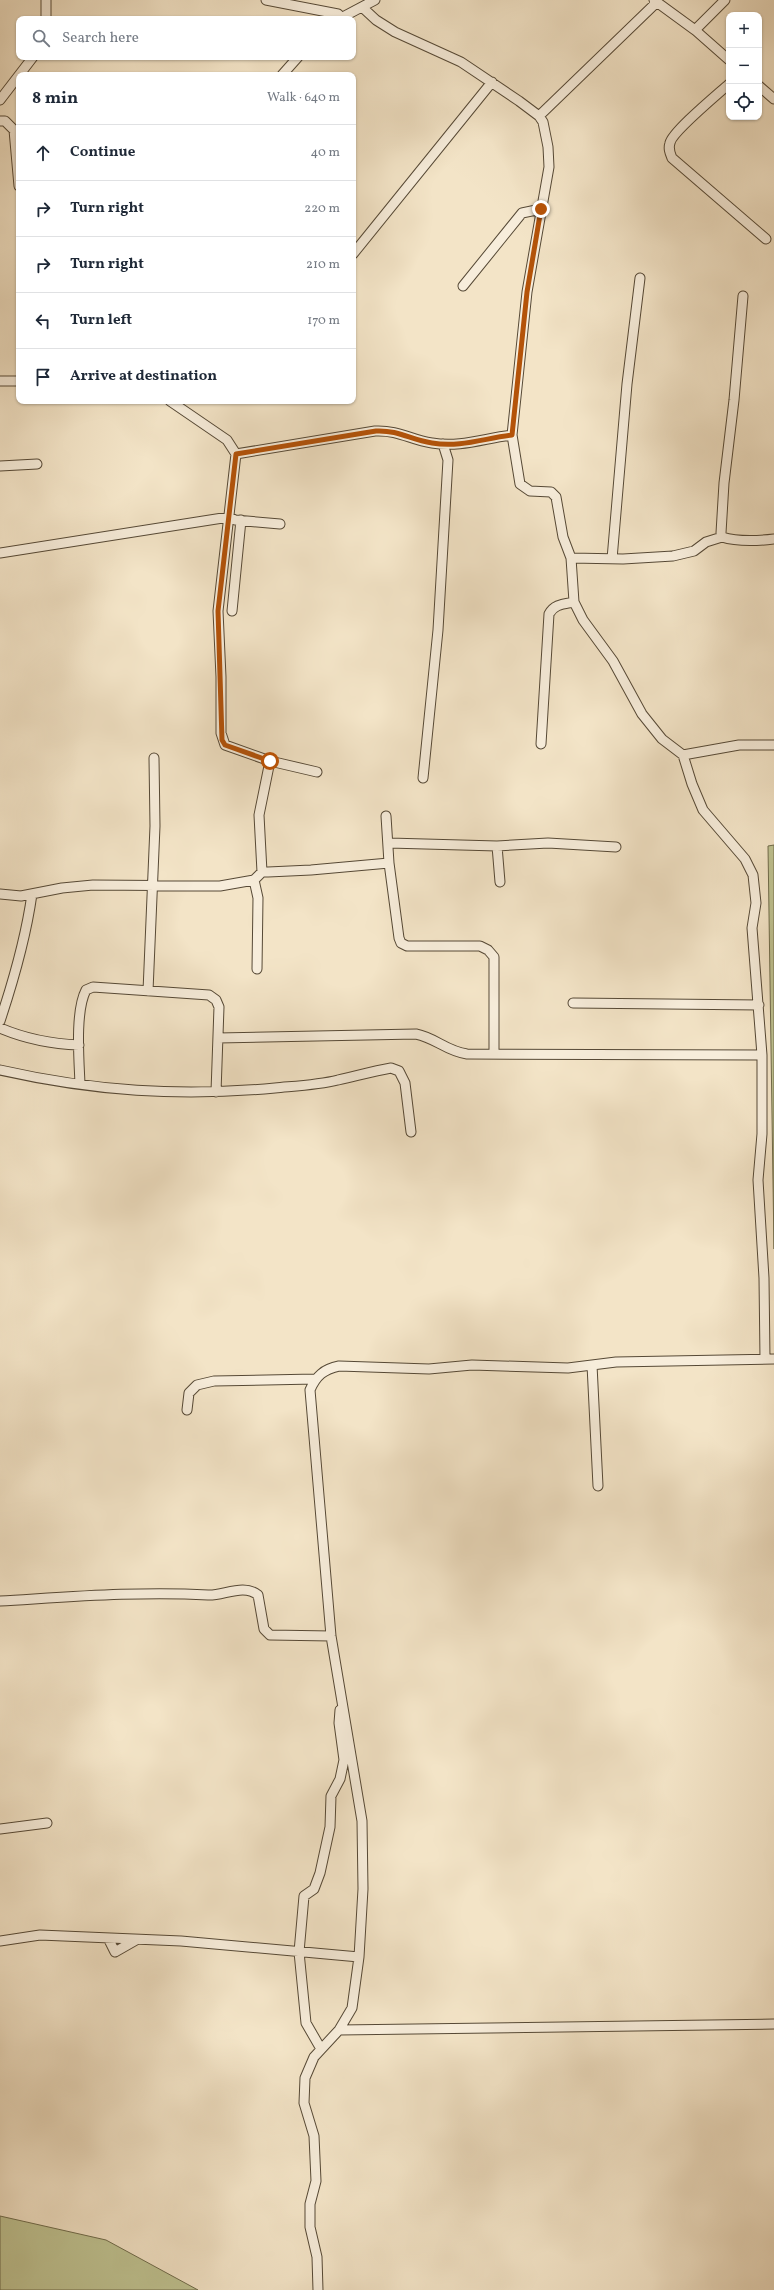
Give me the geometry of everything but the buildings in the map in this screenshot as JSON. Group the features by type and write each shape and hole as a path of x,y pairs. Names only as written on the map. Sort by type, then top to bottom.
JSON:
{"street":[{"path":"46,0 46,16"},
{"path":"266,0 338,14 339,16"},
{"path":"695,30 725,0"},
{"path":"344,16 373,1"},
{"path":"539,116 655,1 695,30 726,57"},
{"path":"318,2290 317,2257 310,2227 310,2204 316,2181 314,2136 304,2103 305,2078 314,2057 339,2030 352,2008 359,1957 363,1889 362,1820 331,1636 310,1390 315,1379 329,1368 339,1366 429,1369 467,1366 568,1368 616,1362 770,1359 758,1180 762,1134 762,1055 752,928 756,903 754,875 745,859 703,810 682,755 662,739 642,714 613,662 583,620 574,602 571,558 564,537 556,497 551,492 530,491 520,484 512,435 524,322 541,209 549,168 545,130 539,116 492,82 461,62 396,32 376,20 362,7"},
{"path":"21,72 31,60"},
{"path":"285,72 295,60"},
{"path":"0,100 16,79"},
{"path":"356,250 492,82"},
{"path":"726,87 677,132 670,142 669,152 672,158 766,239"},
{"path":"762,89 774,99"},
{"path":"0,121 5,121 14,130 16,148"},
{"path":"463,286 522,213 541,209"},
{"path":"612,559 628,384 640,278"},
{"path":"722,537 724,483 734,400 743,296"},
{"path":"0,381 16,381"},
{"path":"174,404 227,440 236,454 218,611 222,740 225,745 270,761 317,772"},
{"path":"236,454 386,430 393,430 432,443 457,445 512,435"},
{"path":"423,778 438,630 448,460 443,444"},
{"path":"0,466 38,464"},
{"path":"0,553 229,517 240,520 280,524"},
{"path":"232,611 240,520"},
{"path":"571,558 612,559 673,556 694,551 706,542 722,537 747,541 774,540"},
{"path":"541,744 549,614 552,608 556,606 574,602"},
{"path":"682,755 739,745 774,746"},
{"path":"148,991 155,826 154,758"},
{"path":"262,872 260,815 270,761"},
{"path":"386,816 389,843 389,863 399,938 401,943 407,946 480,946 488,950 494,957 494,1052"},
{"path":"389,843 497,846 548,843 616,847"},
{"path":"497,846 500,882"},
{"path":"0,894 20,896 62,888 93,886 220,886 254,880 262,872 389,863"},
{"path":"254,880 258,898 257,969"},
{"path":"0,1021 13,982 29,915 32,894"},
{"path":"80,1084 79,1045 82,998 86,990 93,987 209,995 216,1000 219,1007 216,1092"},
{"path":"573,1004 759,1004"},
{"path":"0,1028 20,1037 55,1044 79,1045"},
{"path":"218,1038 416,1034 426,1036 442,1047 459,1053 494,1052 762,1055"},
{"path":"0,1070 80,1084 154,1093 216,1092 338,1080 391,1068 399,1071 405,1083 411,1132"},
{"path":"592,1365 598,1486"},
{"path":"187,1410 189,1393 198,1385 214,1381 315,1379"},
{"path":"0,1601 117,1594 195,1592 215,1594 225,1591 250,1590 258,1595 264,1629 270,1635 331,1636"},
{"path":"322,2049 306,2023 299,1952 304,1896 314,1890 320,1873 330,1828 331,1796 340,1779 344,1760 339,1723 341,1696"},
{"path":"0,1829 47,1823"},
{"path":"0,1942 40,1935 181,1941 359,1957"},
{"path":"108,1938 115,1952 136,1940"},
{"path":"339,2030 774,2024"}],"green space":[{"path":"774,845 774,1249 768,846"},
{"path":"0,2216 106,2240 198,2290 0,2290"}],"route":[{"path":"270,761 225,745 222,740 221,733 221,677 218,611 236,454 376,431 393,430 416,439 432,443 457,445 512,435 527,292 541,209"}]}
